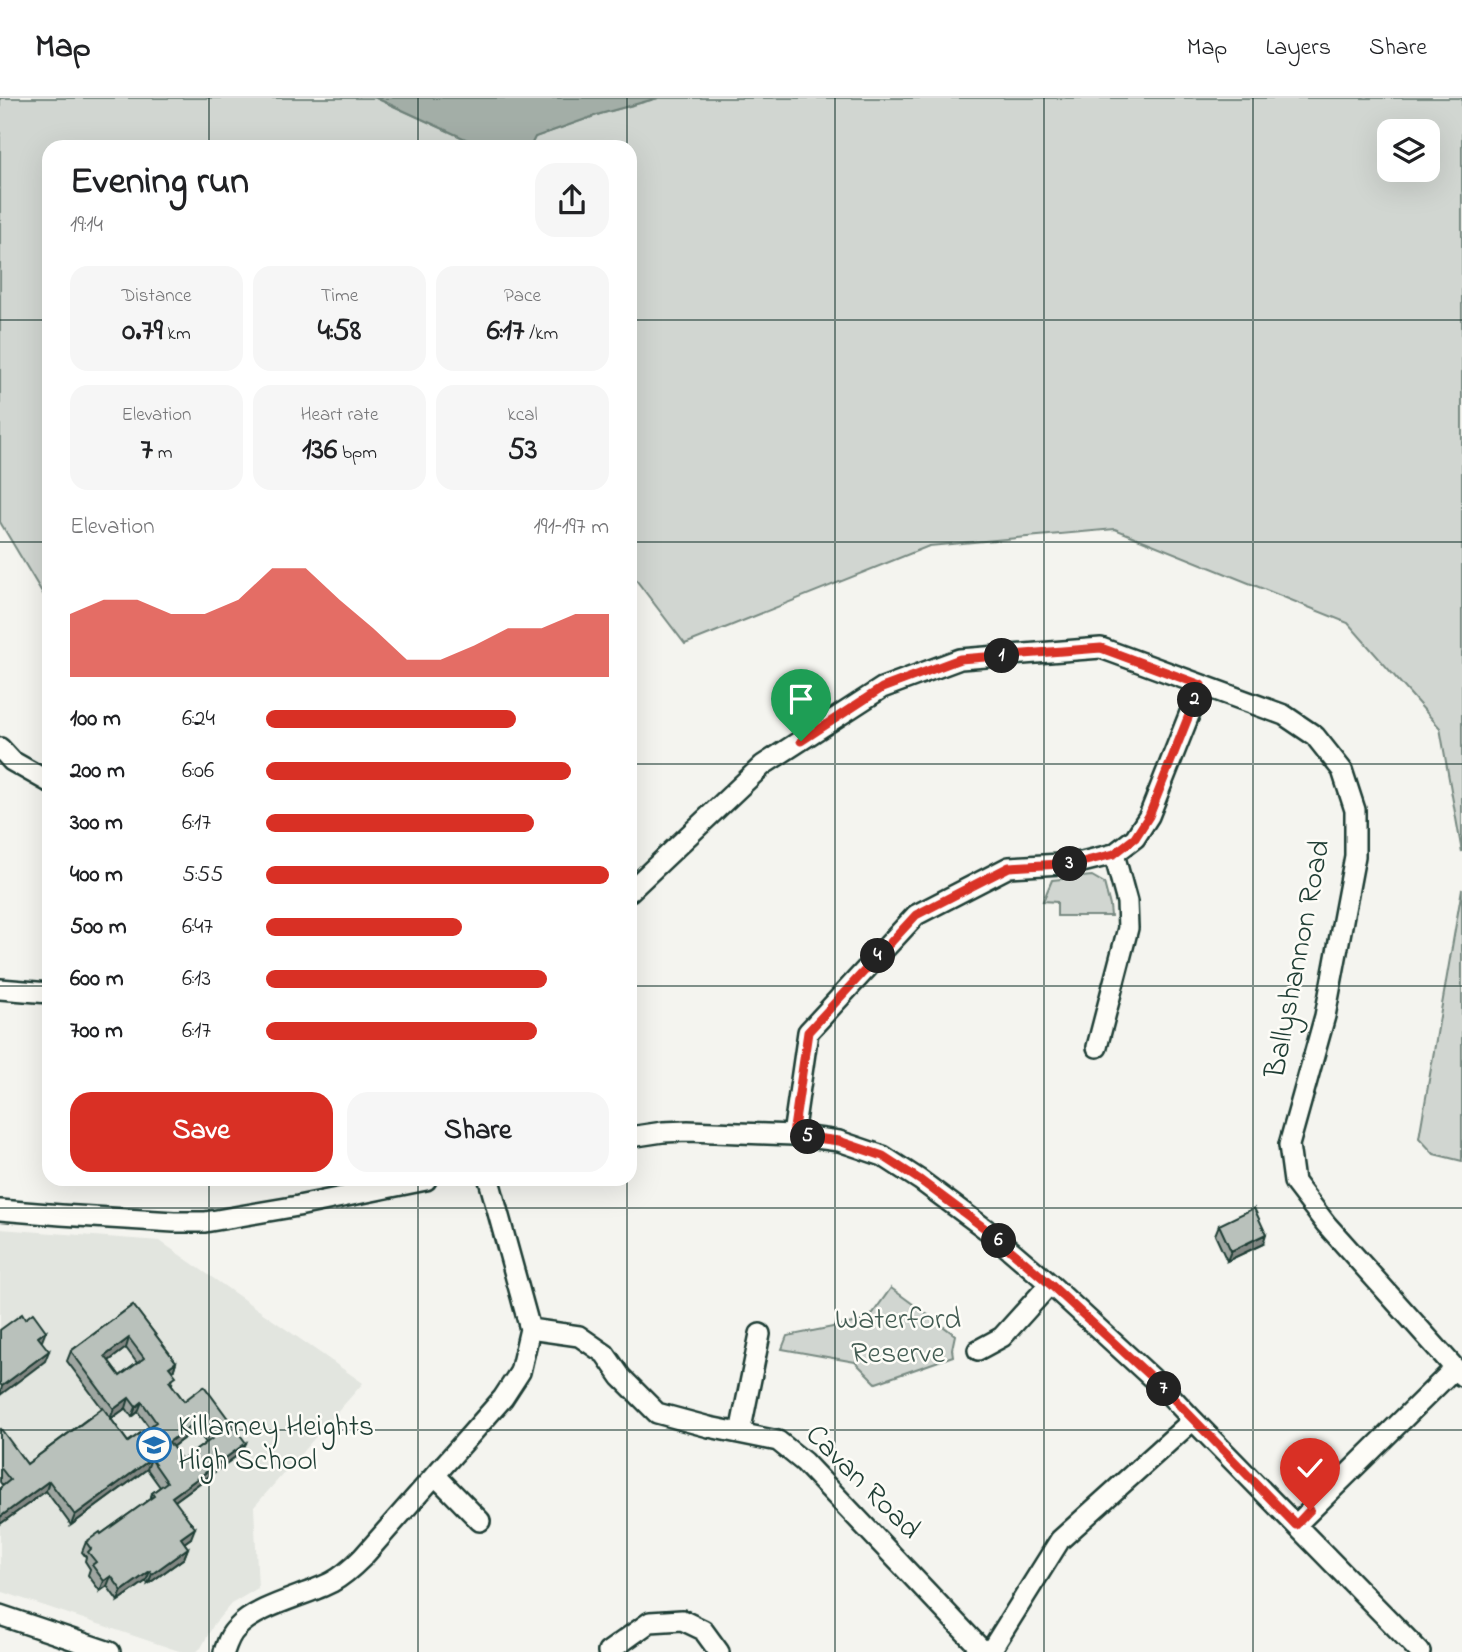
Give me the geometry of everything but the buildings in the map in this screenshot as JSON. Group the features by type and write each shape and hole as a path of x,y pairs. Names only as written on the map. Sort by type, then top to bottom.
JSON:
{"street":[{"name":"Ballyshannon Road","path":"637,884 763,765 882,688 960,659 1101,648 1284,715 1315,736 1342,770 1355,810 1355,856 1325,1016 1289,1145 1294,1182 1326,1224 1458,1372"},
{"path":"793,1135 808,1032 916,915 1009,867 1078,863 1114,854 1135,838 1149,816 1201,685"},
{"path":"0,748 12,761 42,778"},
{"path":"1097,1047 1128,928 1128,902 1114,854"},
{"path":"0,989 42,992"},
{"path":"637,1136 688,1130 793,1135 839,1141 883,1156 920,1180 987,1230 1164,1389 1420,1652"},
{"path":"0,1210 205,1222 286,1209 397,1186"},
{"path":"224,1652 236,1628 248,1618 332,1582 348,1572 503,1398 520,1372 530,1329 492,1186"},
{"path":"978,1350 1002,1336 1050,1284"},
{"name":"Cavan Road","path":"530,1329 579,1336 605,1354 621,1377 657,1413 778,1441 804,1462 984,1652"},
{"path":"740,1433 760,1334"},
{"path":"1296,1525 1458,1372"},
{"path":"990,1652 1060,1540 1193,1420"},
{"path":"435,1475 480,1521"},
{"path":"0,1615 110,1652"},
{"path":"608,1652 650,1622 682,1620 703,1630 719,1652"}],"shaded area":[{"path":"376,98 658,98 600,114 535,137 534,140 468,140"},
{"name":"Killarney Heights High School","path":"0,1229 160,1241 363,1383 254,1507 258,1588 231,1604 214,1624 201,1648 195,1652 182,1652 0,1591"}],"green space":[{"path":"0,98 376,98 468,140 42,140 42,592 0,522"},
{"path":"658,98 1462,98 1462,852 1440,728 1348,623 1115,529 929,546 685,644 637,581 637,140 534,140 535,137 600,114"},
{"path":"1092,876 1104,883 1111,916 1057,916 1057,902 1043,901 1052,880"},
{"path":"1462,889 1462,1161 1434,1154 1419,1138"},
{"name":"Waterford Reserve","path":"891,1288 955,1335 953,1356 876,1383 855,1362 782,1349 787,1336 868,1320"}],"place":[{"name":"Killarney Heights High School","path":"154,1445"}],"route":[{"path":"801,741 882,688 960,659 1101,648 1201,685 1149,816 1135,838 1114,854 1078,863 1009,867 916,915 808,1032 793,1135 839,1141 883,1156 920,1180 987,1230 1107,1336 1164,1389 1296,1525 1310,1510"}]}
